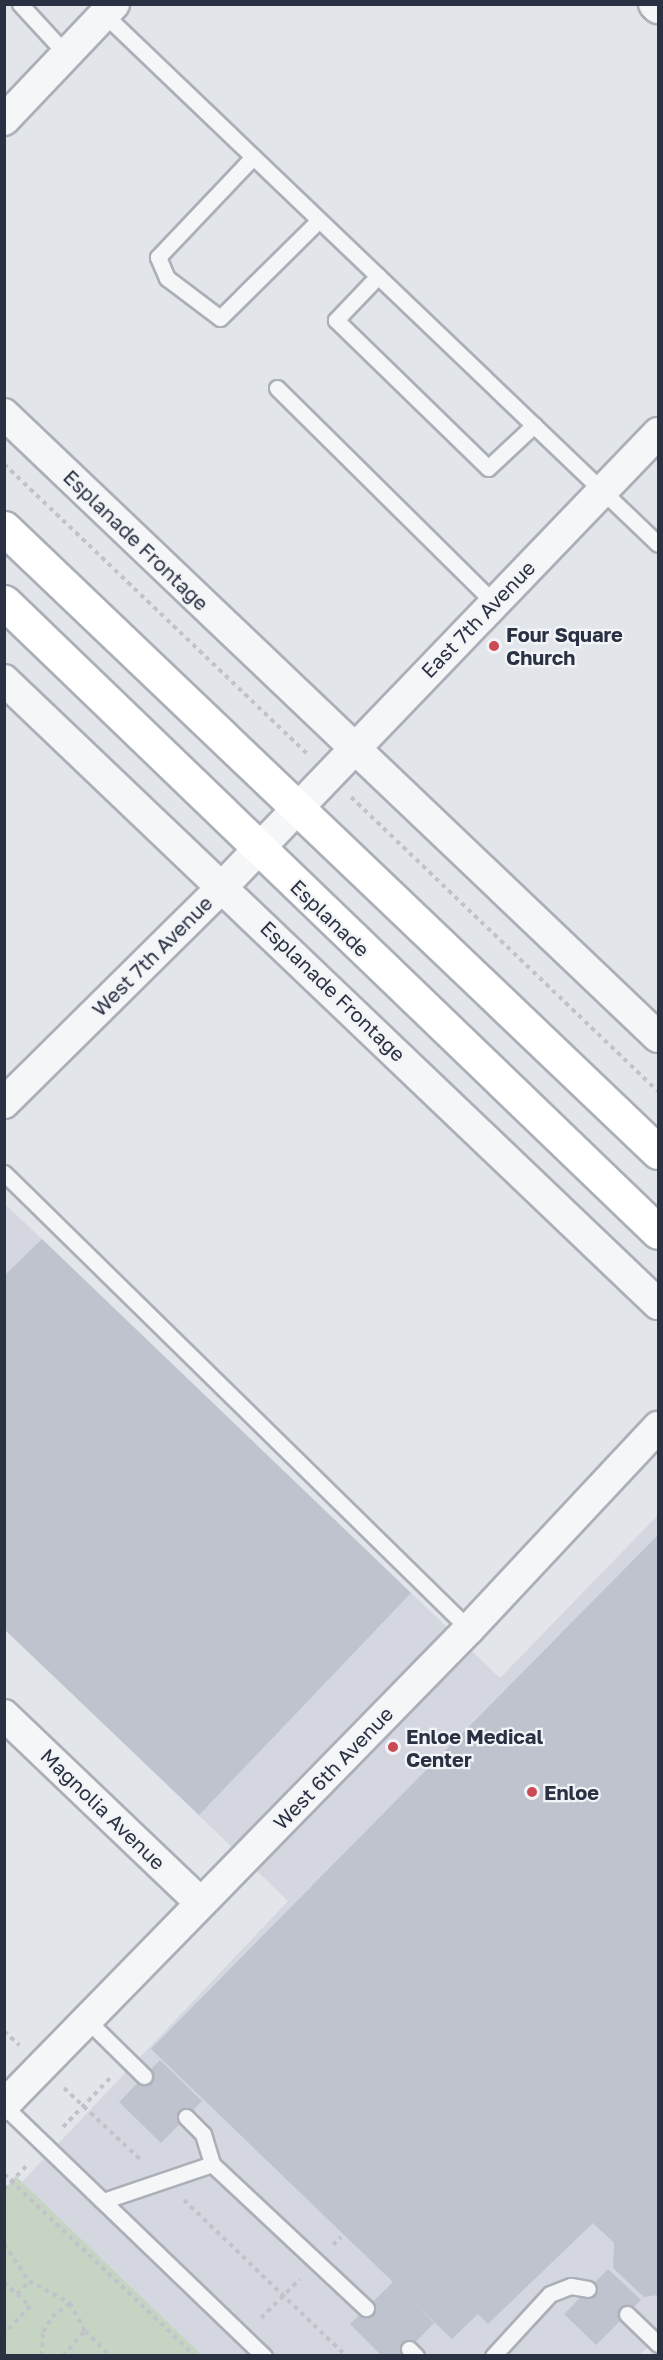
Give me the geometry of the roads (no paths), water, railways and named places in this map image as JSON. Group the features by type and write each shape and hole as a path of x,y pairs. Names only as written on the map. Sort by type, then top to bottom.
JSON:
{"main road":[{"path":"4,528 658,1152"},
{"name":"Esplanade","path":"4,602 258,850 658,1232"}],"street":[{"path":"654,4 658,9"},
{"path":"4,120 109,10"},
{"name":"Esplanade Frontage","path":"4,414 658,1037"},
{"name":"East 7th Avenue","path":"298,807 658,433"},
{"name":"Esplanade Frontage","path":"4,680 223,886 658,1304"},
{"name":"West 7th Avenue","path":"4,1103 223,886 298,807"},
{"name":"West 6th Avenue","path":"4,2106 469,1629 658,1427"},
{"name":"Magnolia Avenue","path":"4,1714 201,1903"}],"lane":[{"path":"20,4 67,55"},
{"path":"109,10 253,157 658,544"},
{"path":"253,157 158,257 167,278 220,318 319,220"},
{"path":"378,276 336,320 488,468 534,425"},
{"path":"277,388 494,603"},
{"path":"4,1173 469,1629"},
{"path":"87,2020 144,2076"},
{"path":"4,2106 264,2355"},
{"path":"186,2117 203,2134 212,2164 366,2308"},
{"path":"103,2201 212,2164"},
{"path":"493,2355 550,2294 571,2286 588,2289"},
{"path":"627,2314 658,2344"}],"place":[{"name":"Four Square Church","path":"494,646"},
{"name":"Enloe Medical Center","path":"393,1747"},
{"name":"Enloe","path":"532,1792"}]}
